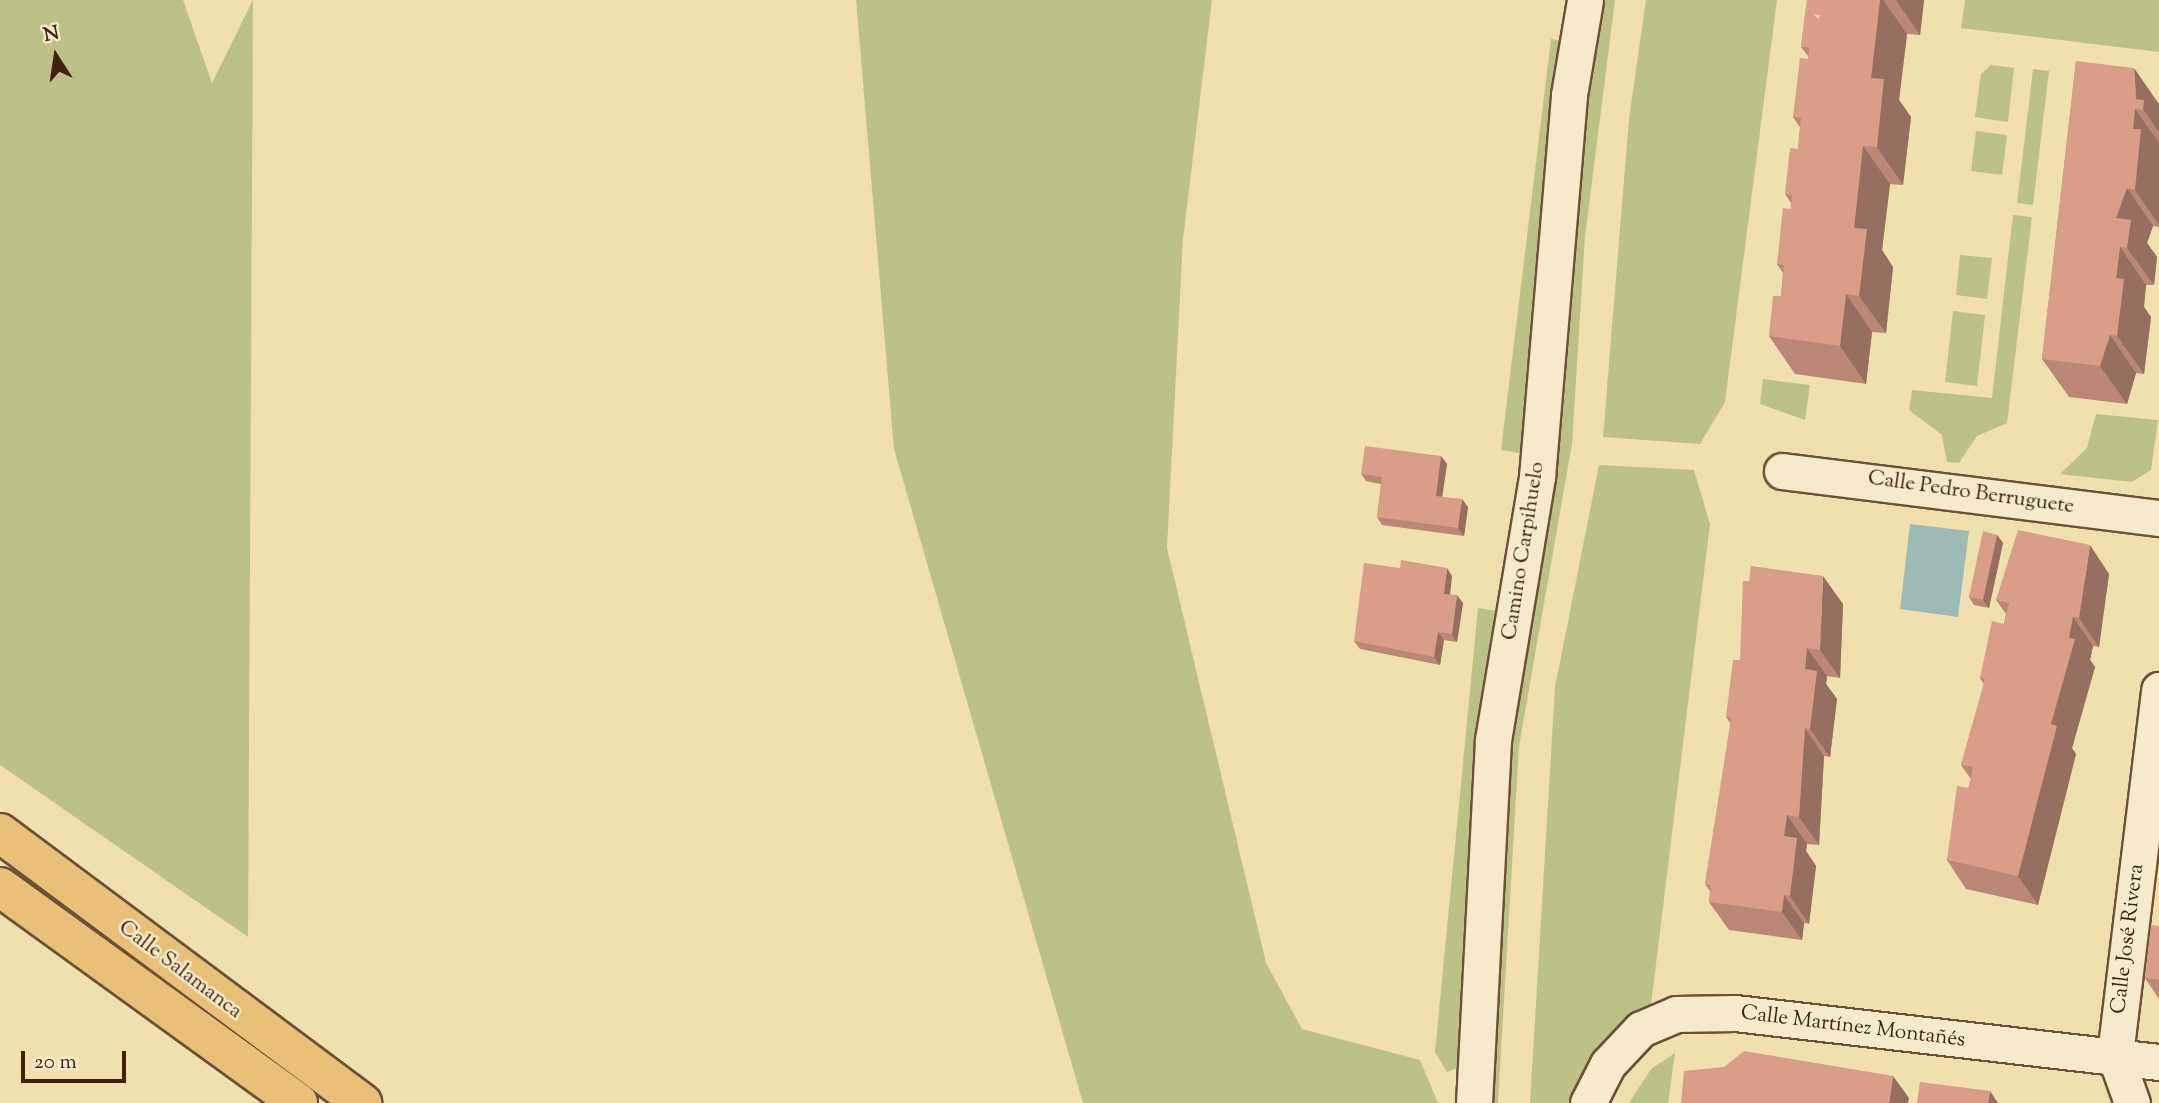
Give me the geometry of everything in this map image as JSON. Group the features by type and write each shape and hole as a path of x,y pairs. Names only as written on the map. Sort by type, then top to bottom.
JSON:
{"main road":[{"name":"Calle Salamanca","path":"0,833 214,1020 298,1103"},
{"name":"Calle Salamanca","path":"0,887 214,1020 362,1103"}],"street":[{"name":"Camino Carpihuelo","path":"1474,1103 1493,740 1537,477 1569,94 1585,0"},
{"name":"Calle Pedro Berruguete","path":"1782,471 2159,518"},
{"name":"Calle José Rivera","path":"2132,1103 2115,1055 2159,690"},
{"name":"Calle Martínez Montañés","path":"1588,1103 1608,1064 1641,1029 1676,1014 1735,1013 2159,1062"}],"green space":[{"path":"0,0 183,0 212,83 253,0 248,937 0,765"},
{"path":"856,0 1212,0 1183,239 1167,548 1266,963 1302,1029 1420,1060 1438,1103 1083,1103 894,449"},
{"path":"1603,0 1615,0 1585,237 1572,444 1519,746 1498,1103 1487,1103 1508,738 1564,399 1589,90"},
{"path":"1646,0 1777,0 1725,402 1700,444 1603,437 1629,119"},
{"path":"1965,0 2159,0 2159,52 1961,28"},
{"path":"1551,39 1562,41 1525,454 1501,450"},
{"path":"1991,65 2014,68 2008,122 1975,117 1981,74"},
{"path":"2033,69 2049,71 2033,205 2017,203"},
{"path":"1976,131 2007,135 2002,175 1971,171"},
{"path":"2013,215 2032,217 2007,423 1977,436 1959,463 1947,462 1942,435 1909,410 1912,390 1992,398"},
{"path":"1960,255 1992,258 1987,299 1956,295"},
{"path":"1953,311 1985,315 1977,386 1945,382"},
{"path":"1763,379 1810,385 1805,420 1760,404"},
{"path":"2096,414 2158,420 2151,470 2132,482 2060,474 2087,448"},
{"path":"1599,465 1694,470 1710,524 1651,1005 1621,1022 1570,1103 1530,1103 1555,687"},
{"path":"1478,608 1496,611 1478,730 1459,1067 1447,1072 1435,1052"},
{"path":"1675,1053 1668,1103 1629,1103 1651,1069"}],"water":[{"path":"1910,524 1969,531 1958,617 1900,609"}],"building":[{"path":"1807,0 1880,0 1871,78 1884,79 1877,147 1863,146 1854,228 1867,229 1859,296 1846,294 1840,346 1769,336 1773,296 1781,296 1784,265 1777,264 1783,208 1791,209 1792,195 1785,194 1790,148 1798,149 1801,118 1793,117 1800,58 1808,59 1809,47 1801,47"},
{"path":"2076,61 2134,68 2136,99 2144,100 2143,110 2135,109 2133,129 2141,129 2135,190 2127,188 2116,218 2131,220 2127,248 2120,247 2116,278 2124,279 2117,336 2110,335 2100,366 2042,359"},
{"path":"1365,446 1441,456 1436,496 1462,499 1458,528 1377,517 1382,477 1361,474"},
{"path":"2018,530 2090,545 2079,618 2073,617 2069,638 2075,639 2051,724 2057,726 2018,876 1947,860 1957,786 1969,788 1973,767 1961,765 1985,679 1980,678 1992,621 2004,624 2009,603 1996,600"},
{"path":"1983,531 1997,535 1983,600 1969,597"},
{"path":"1401,560 1447,568 1444,594 1457,595 1452,634 1438,632 1434,657 1354,641 1364,563 1400,568"},
{"path":"1751,566 1823,576 1820,650 1807,648 1805,669 1817,671 1810,729 1805,728 1799,817 1787,815 1784,836 1797,838 1790,896 1784,895 1782,912 1709,902 1711,885 1705,884 1731,718 1726,717 1733,660 1740,660 1743,581 1749,581"},
{"path":"2151,925 2159,926 2159,980 2145,978"},
{"path":"1744,1051 1893,1076 1889,1103 1681,1103 1684,1071 1724,1067"},
{"path":"1920,1082 1990,1091 1988,1103 1917,1103"}]}
